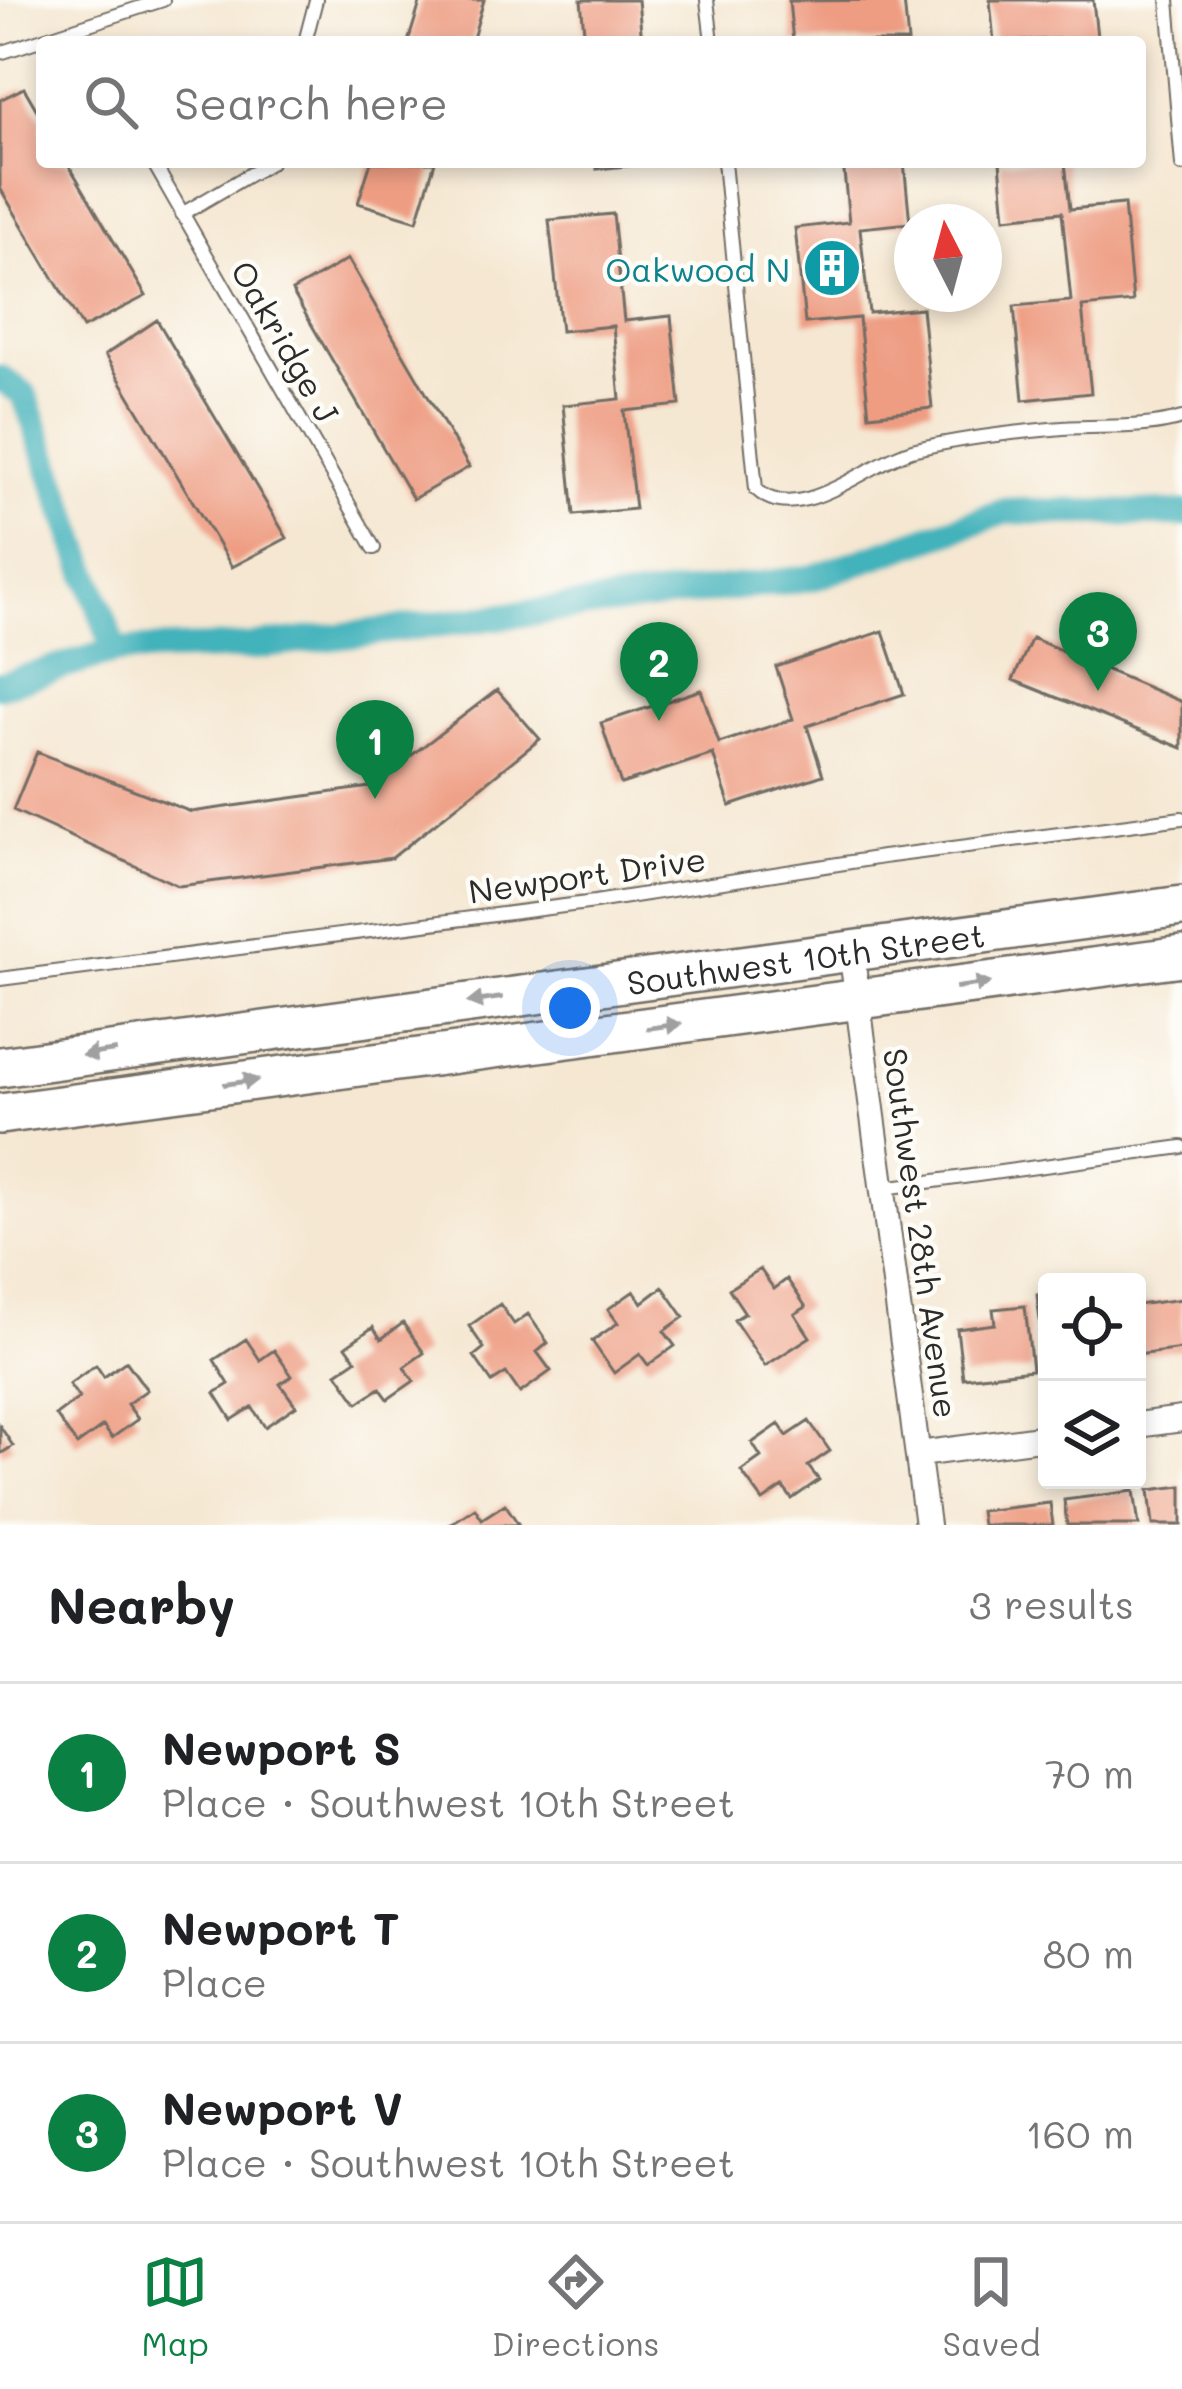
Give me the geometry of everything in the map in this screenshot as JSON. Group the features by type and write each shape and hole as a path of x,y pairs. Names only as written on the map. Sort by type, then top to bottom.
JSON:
{"main road":[{"name":"Southwest 10th Street","path":"0,1066 1182,906"},
{"name":"Southwest 10th Street","path":"0,1114 1182,956"}],"street":[{"name":"Southwest 28th Avenue","path":"851,950 927,1525"},
{"path":"1146,1424 1182,1419"},
{"path":"919,1454 1038,1438"}],"lane":[{"path":"81,36 163,0"},
{"path":"306,36 316,0"},
{"path":"707,0 711,36"},
{"path":"1168,0 1182,165"},
{"path":"0,53 36,45"},
{"name":"Oakridge J","path":"155,168 374,548"},
{"path":"182,214 261,168"},
{"path":"725,168 756,489 765,497 796,503 914,449 1066,428 1154,426 1182,418"},
{"name":"Newport Drive","path":"0,979 595,902 884,857 1182,818"},
{"path":"882,1188 1182,1147"}],"building":[{"path":"421,0 484,0 474,36 410,36"},
{"path":"581,0 638,0 641,36 584,36"},
{"path":"904,0 907,36 792,36 789,1"},
{"path":"990,0 1093,0 1097,36 993,36"},
{"path":"24,88 36,109 36,168 71,168 146,296 83,328 0,188 0,100"},
{"path":"369,168 433,168 417,221 358,203"},
{"name":"Oakwood N","path":"844,168 905,168 908,204 894,204 894,225 860,228 869,313 922,312 932,408 869,415 859,318 805,323 795,228 849,222"},
{"path":"1001,168 1066,168 1070,209 1124,204 1133,302 1082,307 1091,393 1023,400 1014,306 1071,301 1062,212 1005,218"},
{"path":"613,214 624,321 671,316 680,405 624,411 635,509 574,515 563,405 620,399 613,326 561,331 549,220"},
{"path":"348,259 469,467 413,499 292,291"},
{"path":"157,320 287,538 232,567 105,355"},
{"path":"883,631 904,694 807,726 823,775 730,806 713,754 621,784 601,723 701,690 719,743 793,719 776,667"},
{"path":"1032,638 1182,702 1182,748 1013,680"},
{"path":"497,690 540,739 392,858 179,886 13,810 37,752 191,812 370,787"},
{"path":"760,1269 774,1289 787,1279 806,1307 795,1314 810,1337 765,1366 734,1320 745,1313 729,1289"},
{"path":"663,1287 684,1317 664,1331 675,1346 648,1365 640,1354 614,1373 592,1341 618,1323 608,1309 634,1291 642,1303"},
{"path":"1182,1299 1182,1349 1146,1354 1146,1304"},
{"path":"500,1304 514,1324 528,1314 548,1343 537,1352 551,1371 520,1393 506,1373 492,1382 474,1356 484,1348 469,1326"},
{"path":"1025,1306 1032,1370 963,1378 957,1329 995,1324 993,1309"},
{"path":"403,1323 424,1353 404,1367 414,1381 388,1399 380,1388 358,1403 337,1373 356,1360 346,1346 373,1327 381,1339"},
{"path":"246,1339 260,1360 274,1350 292,1376 280,1384 296,1406 265,1427 252,1407 232,1420 215,1393 229,1384 214,1360"},
{"path":"126,1361 147,1390 127,1404 138,1419 112,1438 103,1426 77,1445 56,1415 79,1398 69,1384 96,1365 104,1377"},
{"path":"809,1421 830,1451 808,1466 819,1480 792,1499 783,1487 763,1501 741,1471 761,1457 752,1443 779,1424 787,1436"},
{"path":"0,1426 13,1446 0,1454"},
{"path":"1182,1486 1182,1525 1153,1525 1149,1490"},
{"path":"1134,1491 1139,1525 1067,1525 1064,1500"},
{"path":"1050,1503 1053,1525 982,1525 980,1511"},
{"path":"505,1504 519,1525 449,1525 475,1508 482,1519"}],"waterway":[{"path":"0,378 24,394 115,651 252,647 812,578 1006,511 1182,514"},
{"path":"0,685 115,651"}],"place":[{"name":"Oakwood N","path":"832,268"},
{"name":"Newport V","path":"1098,691"},
{"name":"Newport T","path":"659,721"},
{"name":"Newport S","path":"375,799"}]}
